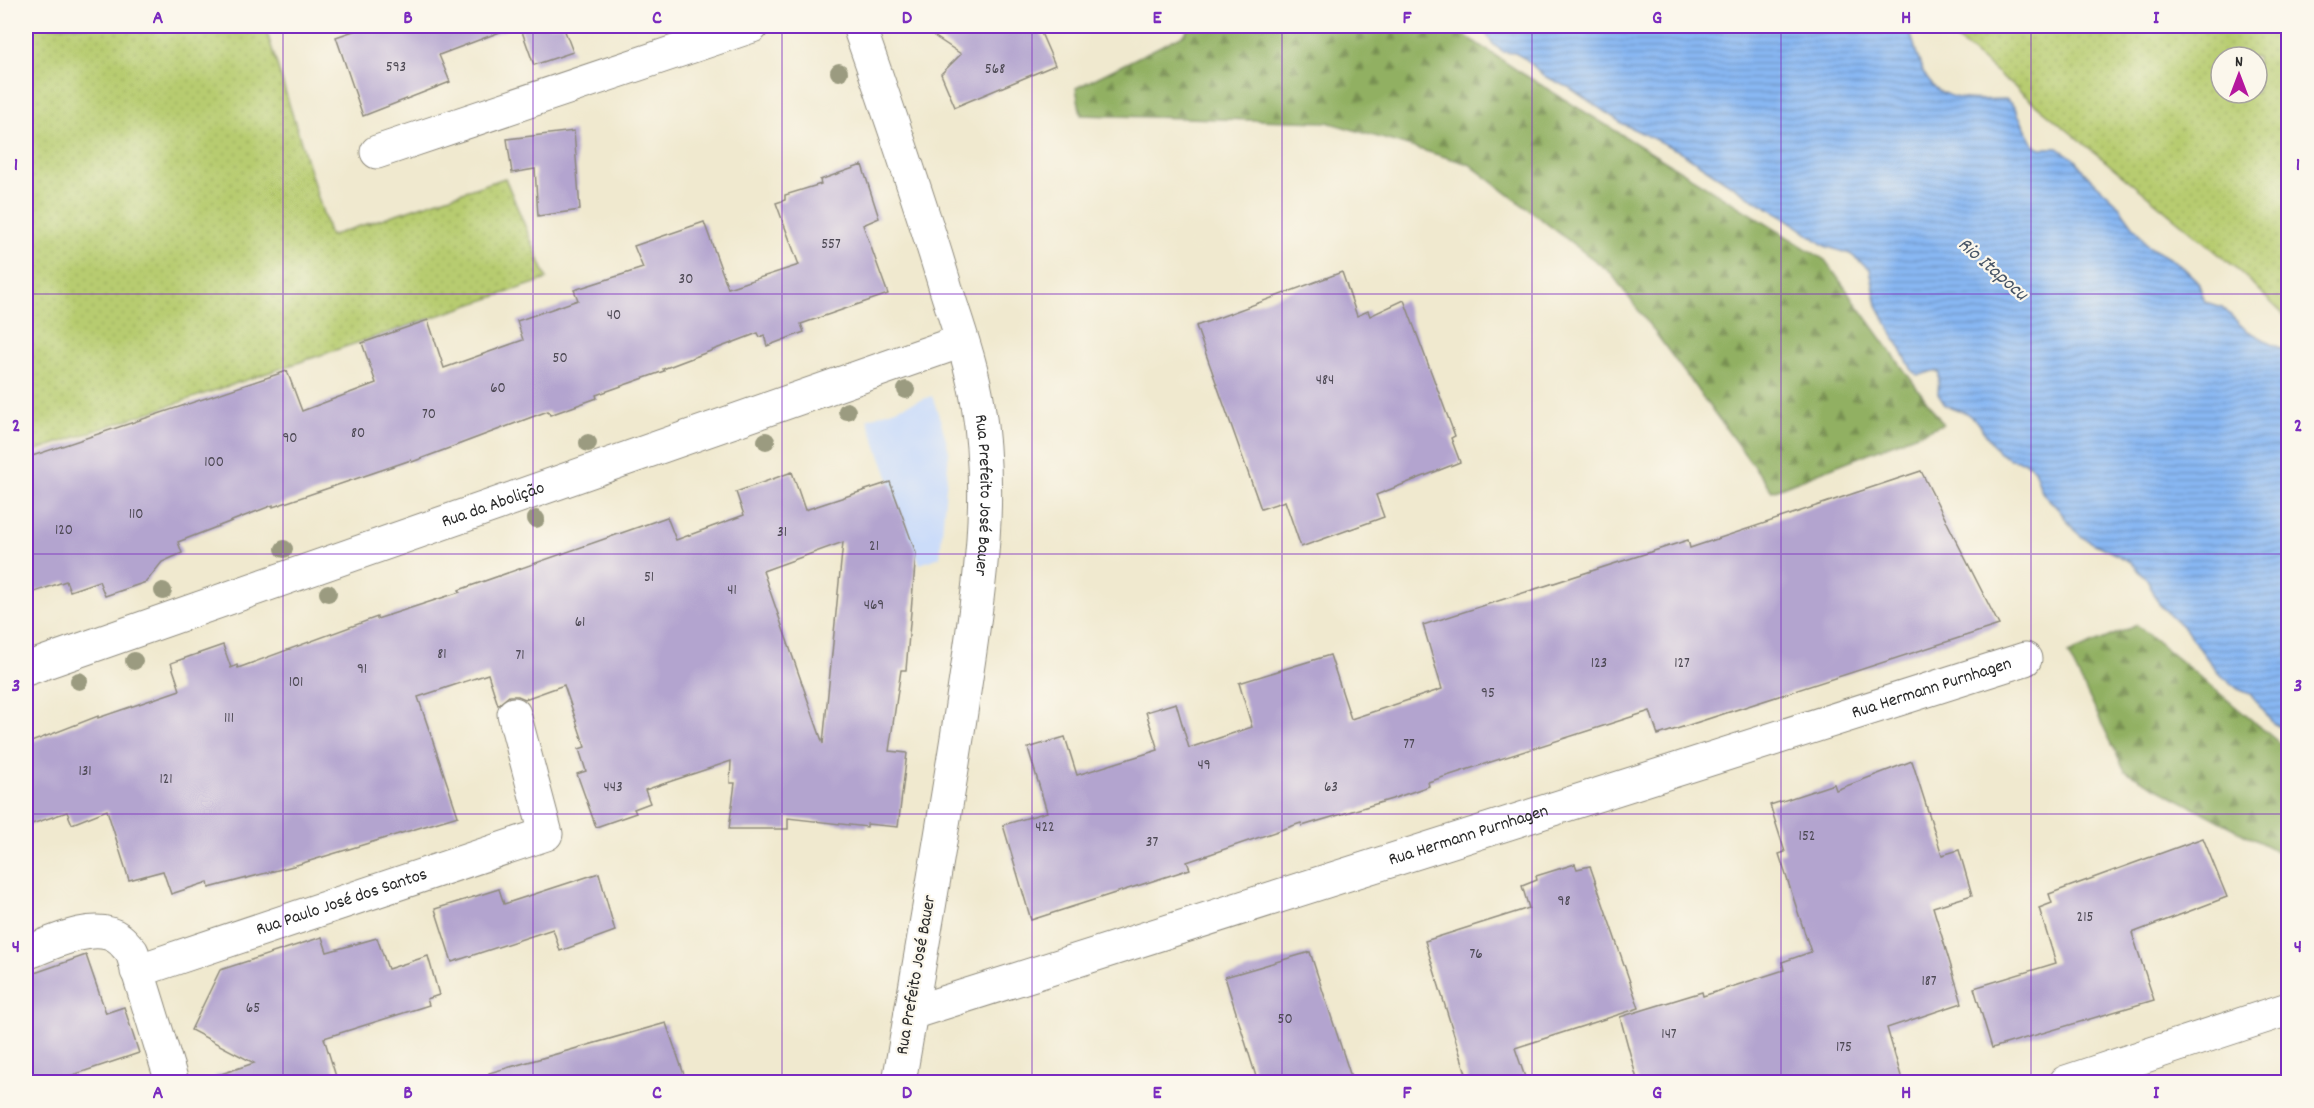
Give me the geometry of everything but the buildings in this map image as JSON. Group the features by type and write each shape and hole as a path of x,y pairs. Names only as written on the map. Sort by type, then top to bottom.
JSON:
{"street":[{"path":"377,152 752,26"},
{"name":"Rua Prefeito José Bauer","path":"859,26 940,266 962,341 978,402 984,453 986,517 981,580 899,1083"},
{"name":"Rua da Abolição","path":"26,669 962,341"},
{"name":"Rua Hermann Purnhagen","path":"911,1013 2025,659"},
{"name":"Rua Paulo José dos Santos","path":"137,971 546,834 514,714"},
{"path":"26,953 84,933 100,931 117,937 132,952 172,1083"},
{"path":"2066,1083 2289,1009"}],"shaded area":[{"path":"932,396 949,451 940,557 920,564 867,419"}],"green space":[{"path":"26,26 265,26 330,236 505,178 547,279 26,454"},
{"path":"1189,26 1451,26 1520,72 1825,260 1943,424 1772,491 1611,273 1469,164 1327,122 1081,115 1076,88 1185,34"},
{"path":"1940,26 2288,26 2288,319 2237,269"},
{"path":"2137,625 2288,750 2288,857 2125,771 2068,654"}],"water":[{"name":"Rio Itapocu","path":"1481,26 1907,26 1922,69 1937,89 1958,98 2006,99 2015,108 2034,145 2041,148 2058,148 2076,160 2084,172 2116,202 2148,246 2181,265 2198,282 2205,302 2222,307 2246,330 2288,352 2288,729 2274,724 2250,694 2238,689 2217,672 2186,630 2159,604 2148,581 2131,562 2085,539 2075,531 2042,492 2034,469 2024,461 2010,459 1999,453 1976,421 1966,413 1945,405 1938,394 1939,372 1933,371 1918,376 1912,370 1877,305 1870,269 1850,254 1825,246 1783,216 1681,152 1623,124 1568,87 1544,76 1526,59 1515,53 1503,52 1493,44"}]}
